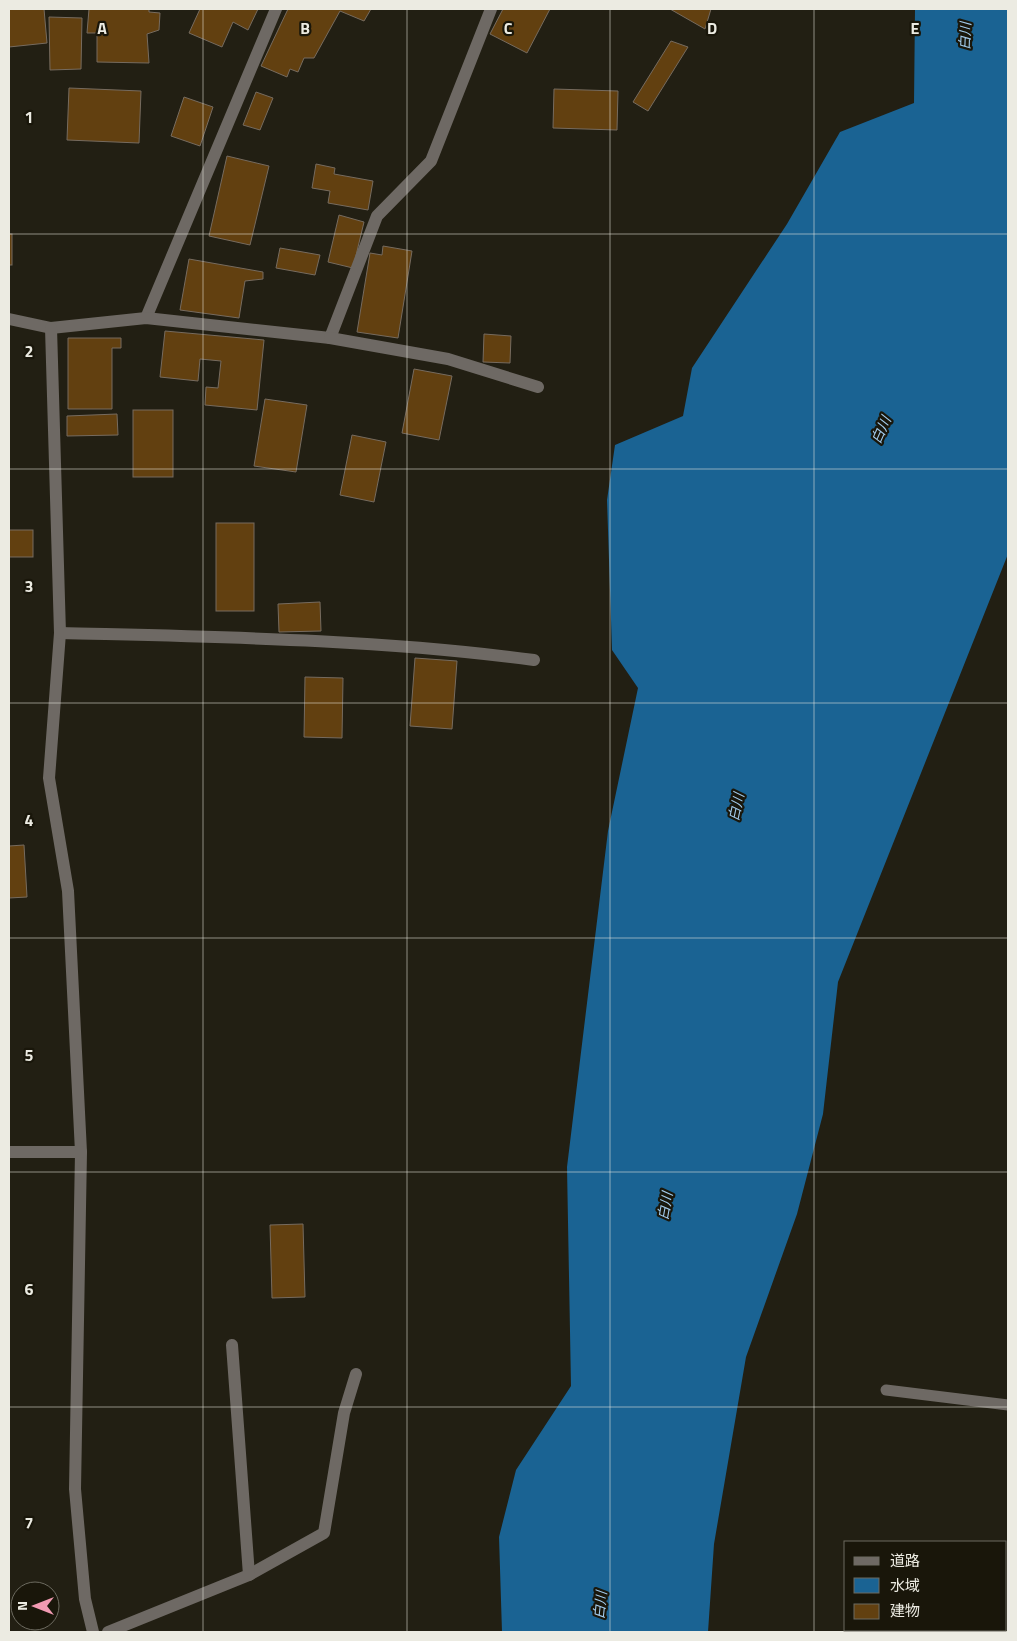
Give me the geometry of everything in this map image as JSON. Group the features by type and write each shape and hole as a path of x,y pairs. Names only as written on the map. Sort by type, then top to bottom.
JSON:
{"street":[{"path":"146,318 276,9"},
{"path":"330,338 376,216 431,161 491,9"},
{"path":"9,319 51,328 146,318 330,338 448,359 538,387"},
{"path":"51,328 60,633 49,778 68,891 81,1152 75,1489 85,1599 93,1632"},
{"path":"60,633 242,638 383,645 478,652 534,660"},
{"path":"9,1152 81,1152"},
{"path":"232,1345 249,1575"},
{"path":"108,1632 249,1575 324,1533 344,1413 356,1374"}],"lane":[{"path":"886,1390 1008,1405"}],"water":[{"name":"白川","path":"915,9 1008,9 1008,554 838,982 823,1114 797,1214 746,1357 714,1544 708,1632 502,1632 499,1537 516,1470 571,1386 567,1167 608,831 638,688 612,650 607,500 615,445 683,416 692,368 787,224 840,132 914,103"}],"building":[{"path":"9,9 44,9 47,43 9,47"},
{"path":"89,9 149,9 149,12 160,13 159,30 147,34 149,63 97,62 97,33 87,33"},
{"path":"200,9 258,9 248,30 233,22 222,47 189,33"},
{"path":"288,9 371,9 364,21 340,11 314,58 304,58 298,72 290,69 287,77 261,66"},
{"path":"503,9 550,9 527,53 490,34"},
{"path":"670,9 711,9 705,29"},
{"path":"49,17 82,18 81,69 50,70"},
{"path":"671,41 688,47 648,111 633,102"},
{"path":"69,88 141,91 139,143 67,140"},
{"path":"554,89 618,91 617,130 553,128"},
{"path":"256,92 273,98 260,130 243,125"},
{"path":"184,97 213,107 200,146 171,136"},
{"path":"227,156 269,166 250,245 209,236"},
{"path":"316,164 335,168 334,174 373,181 368,210 328,203 330,191 312,188"},
{"path":"339,215 364,222 353,268 328,262"},
{"path":"9,234 12,234 12,265 9,265"},
{"path":"383,246 412,251 398,338 357,332 370,253 382,255"},
{"path":"280,248 320,255 315,275 276,268"},
{"path":"189,259 263,272 263,279 245,281 239,318 180,310"},
{"path":"165,331 264,340 257,410 205,405 206,387 218,388 221,361 200,359 198,381 160,377"},
{"path":"484,334 511,336 510,363 483,362"},
{"path":"68,338 121,338 121,348 112,348 112,409 68,409"},
{"path":"414,369 452,376 439,440 402,433"},
{"path":"265,399 307,405 296,472 254,466"},
{"path":"133,410 173,410 173,477 133,477"},
{"path":"117,414 118,435 67,436 67,416"},
{"path":"352,435 386,442 374,502 340,495"},
{"path":"216,523 254,523 254,611 216,611"},
{"path":"9,530 33,530 33,557 9,557"},
{"path":"320,602 321,631 279,632 278,604"},
{"path":"415,658 457,661 452,729 410,726"},
{"path":"305,677 343,678 342,738 304,737"},
{"path":"24,845 27,897 9,898 9,846"},
{"path":"303,1224 305,1297 272,1298 270,1225"}]}
